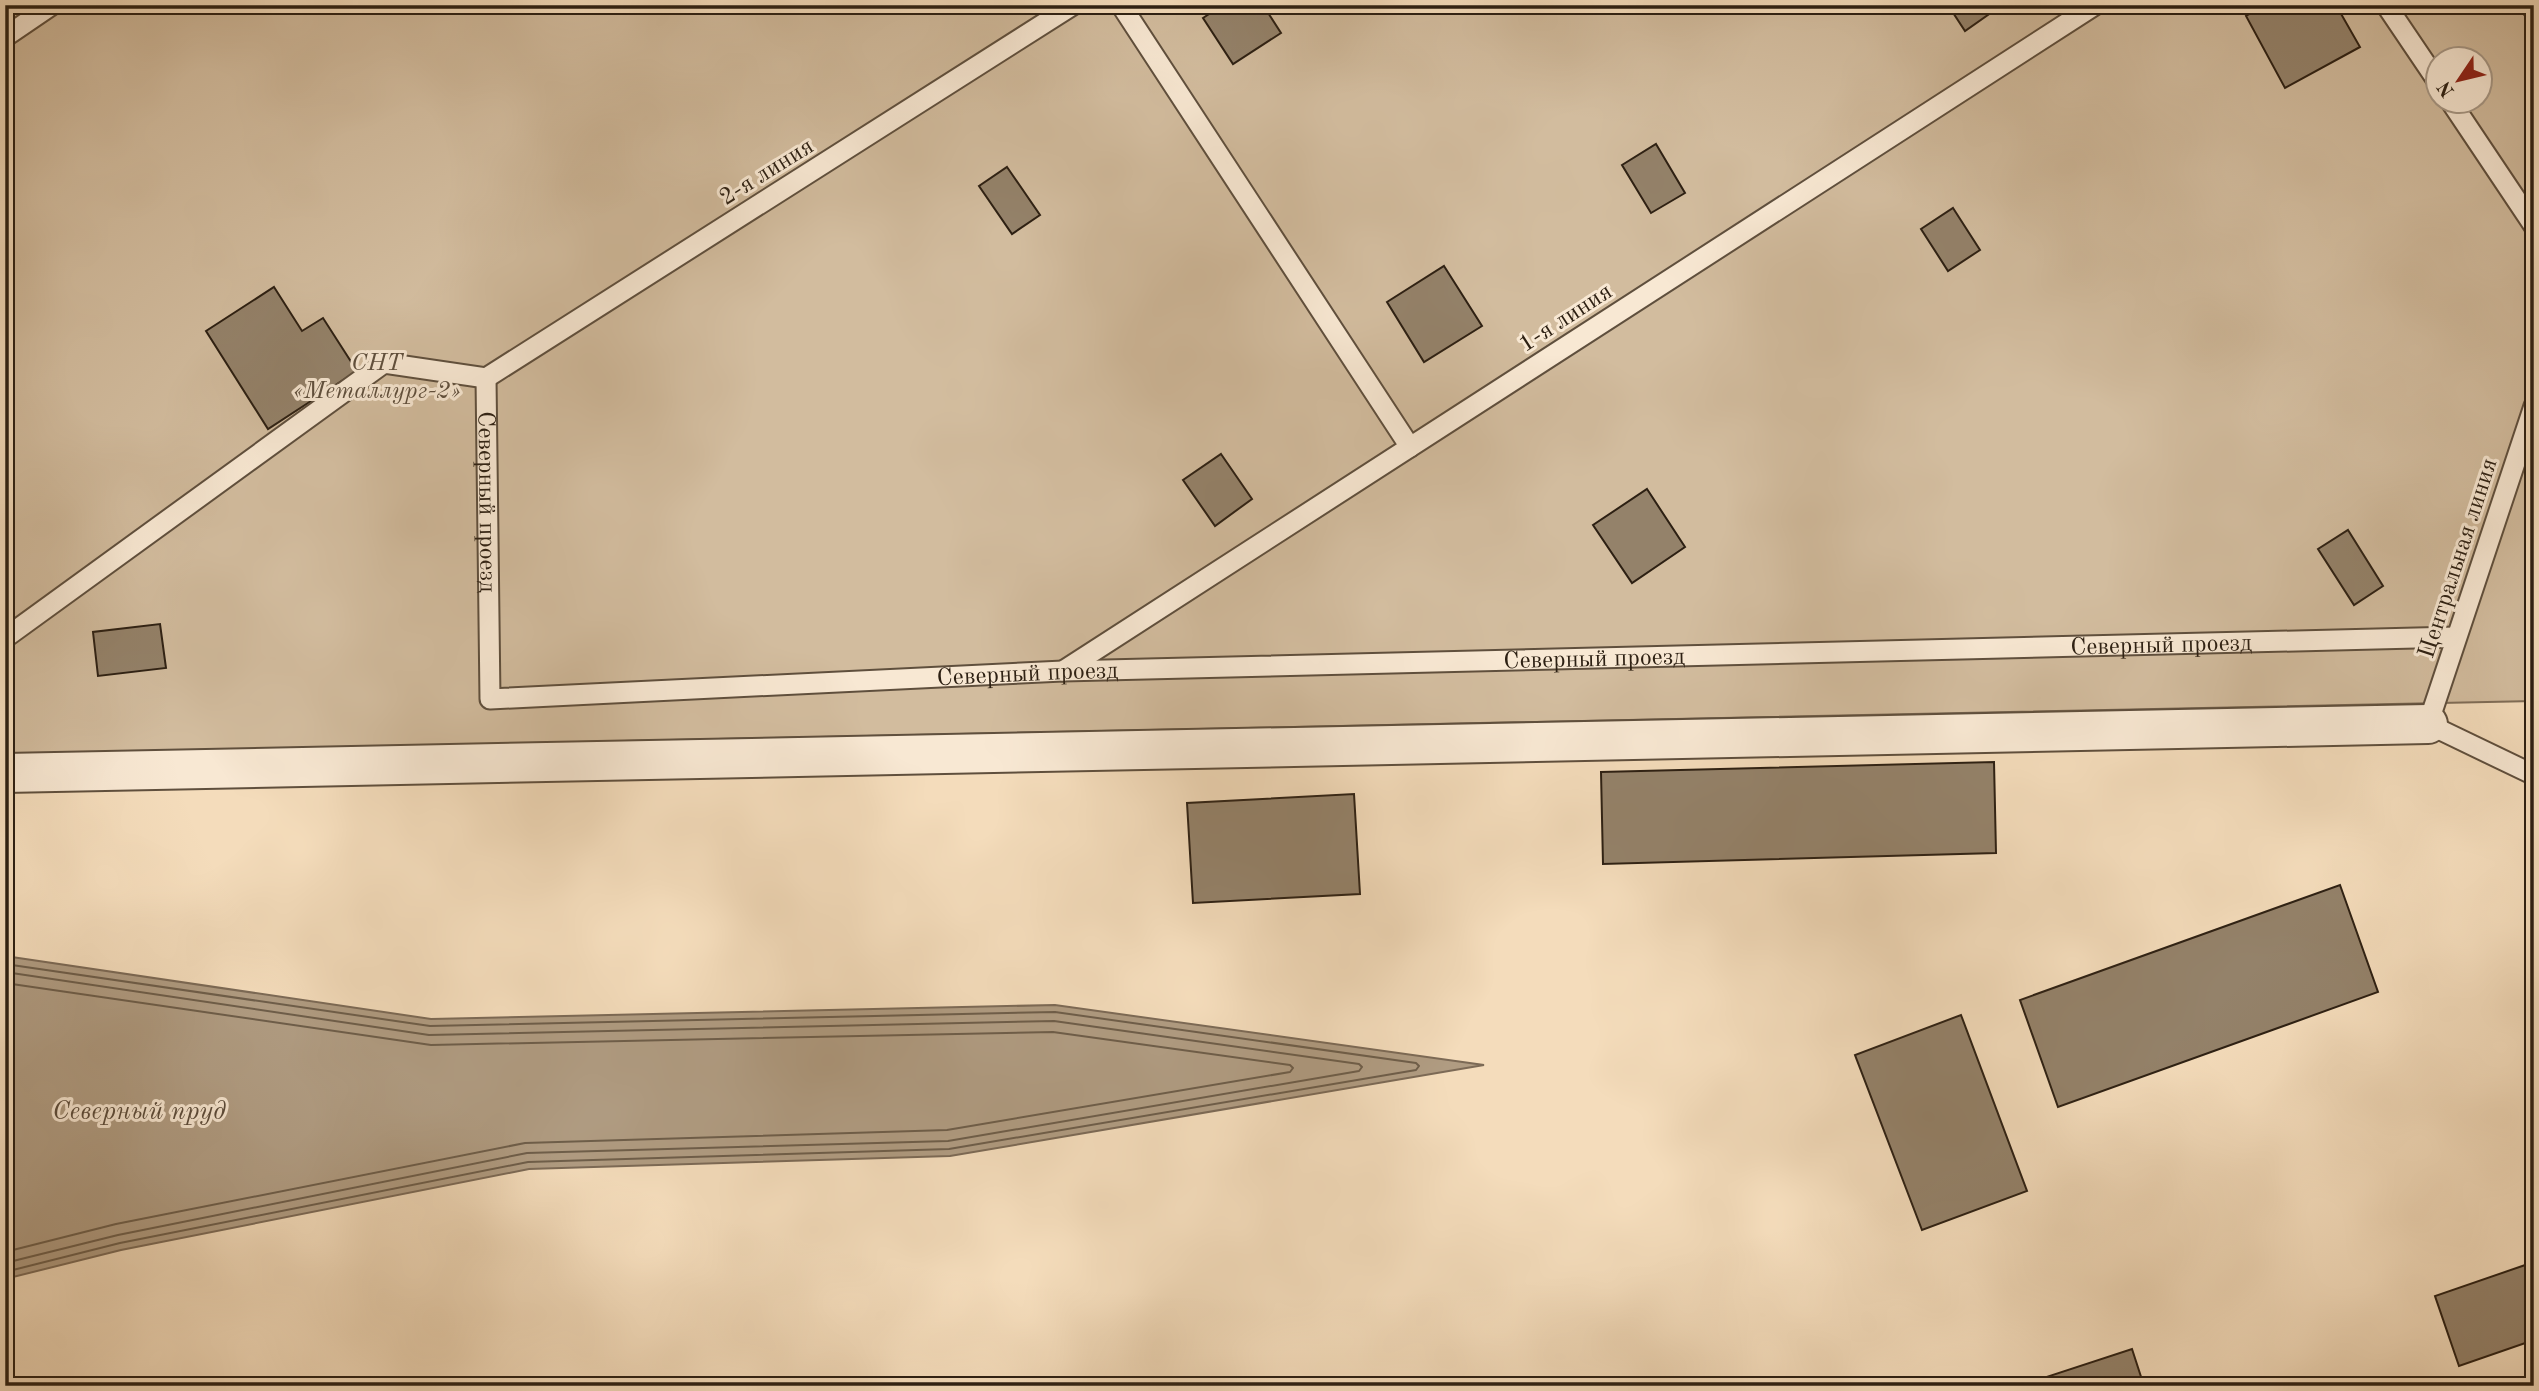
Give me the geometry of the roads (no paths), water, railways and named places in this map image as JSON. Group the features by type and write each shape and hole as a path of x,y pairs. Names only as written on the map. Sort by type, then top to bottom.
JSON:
{"street":[{"path":"5,774 2428,724"}],"lane":[{"path":"5,37 52,5"},
{"name":"2-я линия","path":"486,378 1073,5"},
{"path":"1121,5 1410,447"},
{"name":"1-я линия","path":"1063,671 2095,5"},
{"path":"2386,5 2424,61"},
{"path":"2460,116 2534,226"},
{"name":"Северный проезд","path":"5,638 384,363 486,378 490,699 1063,671 2456,637"},
{"name":"Центральная линия","path":"2428,724 2534,406"},
{"path":"2428,724 2534,775"}],"water":[{"name":"Северный пруд","path":"5,956 431,1019 1055,1005 1484,1065 950,1156 529,1169 121,1250 5,1279"}],"park label":[{"name":"СНТ «Металлург-2»","path":"377,376"}]}
